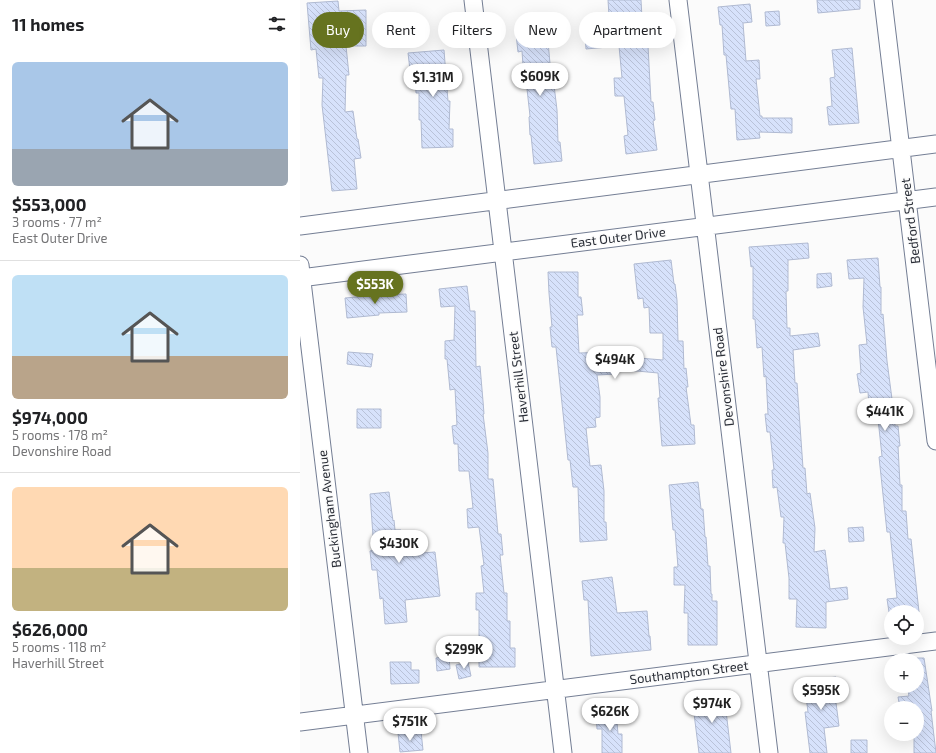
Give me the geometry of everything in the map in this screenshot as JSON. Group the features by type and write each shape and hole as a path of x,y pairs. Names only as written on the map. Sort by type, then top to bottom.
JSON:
{"street":[{"name":"Haverhill Street","path":"473,0 564,753"},
{"name":"Devonshire Road","path":"678,0 769,753"},
{"name":"Bedford Street","path":"883,0 936,441"},
{"path":"300,226 936,144"},
{"name":"East Outer Drive","path":"300,274 503,252 936,196"},
{"name":"Buckingham Avenue","path":"300,274 358,753"},
{"name":"Southampton Street","path":"300,722 936,641"}],"building":[{"path":"608,0 641,0 642,12 609,12"},
{"path":"817,0 860,0 860,9 818,13"},
{"path":"338,1 339,11 366,10 366,46 364,46 364,12 312,12 312,48 346,48 349,75 346,75 345,112 353,111 361,158 354,159 357,189 332,191 322,105 323,78 319,78 316,49 311,50 307,3"},
{"path":"750,4 752,22 743,23 746,61 759,60 760,79 756,79 760,116 762,116 762,118 792,118 792,133 759,132 760,138 737,140 735,109 731,109 726,55 724,55 722,25 720,25 718,7"},
{"path":"779,11 780,25 766,26 765,12"},
{"path":"518,48 549,48 552,86 554,85 557,110 558,142 560,142 562,161 534,164 522,51 518,52"},
{"path":"619,48 648,48 651,102 653,102 655,120 653,121 657,150 626,154 624,136 628,135 624,96 615,96 614,78 622,78"},
{"path":"852,48 859,123 829,125 827,107 832,106 830,78 835,77 832,50"},
{"path":"444,50 448,101 450,101 449,129 453,129 453,147 422,148 421,120 419,120 419,93 416,93 415,69 410,70 408,53"},
{"path":"808,243 809,258 788,260 788,291 786,291 787,328 790,328 790,336 818,333 820,346 793,350 803,468 805,468 807,494 810,493 815,528 814,552 825,550 830,589 847,587 848,599 826,602 826,628 796,627 797,599 789,599 789,578 785,543 783,543 784,517 781,517 777,487 773,488 772,470 774,470 770,432 767,432 765,414 768,414 766,376 764,377 762,347 757,348 755,319 753,319 753,266 751,267 749,247"},
{"path":"878,258 881,287 881,315 883,314 895,426 898,426 900,446 898,446 900,485 902,485 902,511 906,511 908,539 911,539 918,605 888,605 887,599 897,598 890,532 887,532 879,457 882,456 878,419 870,420 868,392 860,393 857,374 861,373 859,345 867,344 863,307 864,278 849,279 847,260"},
{"path":"671,260 677,300 678,341 683,341 684,369 686,368 688,387 686,387 691,425 694,425 695,444 662,446 658,398 660,398 658,373 616,369 616,374 597,375 600,397 600,417 595,418 596,427 586,428 590,466 601,465 604,491 604,522 606,522 607,540 580,542 578,487 573,487 570,460 568,460 556,347 552,347 548,272 578,272 578,297 581,297 583,315 577,315 579,353 615,352 615,356 663,360 663,333 650,333 649,307 644,308 643,298 638,299 634,264"},
{"path":"831,273 832,286 817,288 817,274"},
{"path":"467,286 470,311 475,311 476,367 480,366 483,414 488,453 488,479 493,479 498,534 501,534 503,555 500,555 504,593 507,593 507,621 510,621 510,648 515,648 515,667 479,667 479,610 476,610 476,593 484,593 481,566 484,565 479,527 468,528 467,509 473,508 469,471 459,471 458,444 454,444 452,426 457,425 455,389 450,390 447,359 445,359 445,341 454,340 455,306 441,307 439,289"},
{"path":"406,294 407,312 379,313 379,315 347,318 345,298"},
{"path":"348,352 373,354 371,367 347,364"},
{"path":"357,409 381,409 381,428 357,428"},
{"path":"698,482 701,509 703,509 708,566 710,566 712,601 717,601 717,645 688,645 688,613 684,613 685,585 674,585 674,567 678,567 669,485"},
{"path":"389,492 395,530 401,530 402,547 407,546 408,554 435,552 440,596 405,600 407,622 385,624 383,598 380,599 377,570 372,570 370,551 374,550 370,494"},
{"path":"863,527 864,541 849,542 848,528"},
{"path":"612,577 617,613 647,611 651,650 591,656 588,600 584,600 582,581"},
{"path":"449,656 450,669 437,671 436,658"},
{"path":"924,658 932,711 936,753 914,753 914,741 924,741 924,701 899,701 898,697 909,696 908,693 924,693"},
{"path":"390,662 411,662 411,670 419,670 419,683 391,684"},
{"path":"468,662 471,676 459,679 456,665"},
{"path":"836,677 838,695 835,695 839,726 824,728 827,753 810,753 805,712 808,712 804,681"},
{"path":"724,694 731,753 699,753 692,698"},
{"path":"616,710 618,734 622,734 622,753 602,753 602,729 597,729 596,712"},
{"path":"421,731 423,750 400,752 398,733"},
{"path":"851,740 867,740 867,753 851,753"}]}
